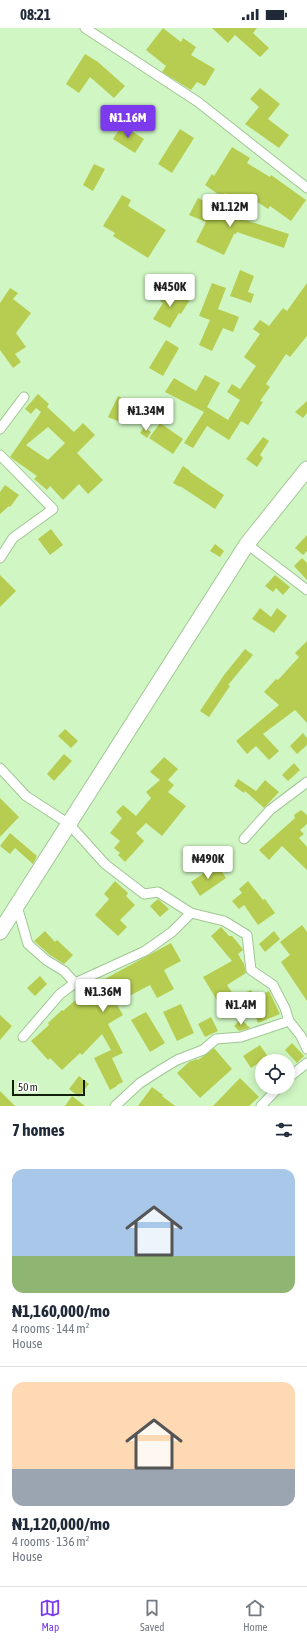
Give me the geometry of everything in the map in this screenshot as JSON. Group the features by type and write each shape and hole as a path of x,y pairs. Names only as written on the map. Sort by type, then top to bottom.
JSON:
{"main road":[{"path":"0,932 247,544 307,469"}],"street":[{"path":"85,28 198,102 307,188"},
{"path":"0,429 24,397"},
{"path":"0,455 53,509 13,538 0,558"},
{"path":"247,544 307,590"},
{"path":"0,768 26,796 69,824 105,864 144,894 158,892 191,913 224,921 247,935 251,970 273,985 285,1008 289,1021 301,1036 307,1049"},
{"path":"244,839 270,810 307,782"},
{"path":"17,906 28,944 46,960 64,970 75,983"},
{"path":"23,1037 60,994 75,983 145,951 160,942 191,913"},
{"path":"115,1106 140,1083 162,1068 177,1060 203,1050 216,1040 241,1037 289,1021"},
{"path":"295,1072 307,1063"},
{"path":"261,1106 272,1094"}],"building":[{"path":"163,28 181,42 183,38 196,47 191,55 215,69 205,86 197,82 191,90 162,72 166,66 146,50"},
{"path":"212,28 257,28 253,33 269,48 260,57 235,35 228,43"},
{"path":"85,54 98,62 125,86 114,98 90,77 79,93 66,84"},
{"path":"260,88 280,104 268,119 289,135 279,148 245,124 259,107 250,99"},
{"path":"122,125 144,139 135,153 113,139"},
{"path":"180,129 194,138 172,173 158,164"},
{"path":"232,147 250,158 247,163 270,177 271,175 306,200 291,221 270,206 268,209 250,197 245,206 225,193 222,197 205,185 212,174 214,176"},
{"path":"94,164 105,169 93,191 83,185"},
{"path":"122,195 131,200 128,206 166,230 148,258 113,236 115,233 103,226"},
{"path":"198,198 218,209 245,220 289,234 284,248 237,232 234,234 224,255 196,242 206,222 189,215"},
{"path":"240,270 254,276 248,292 254,294 251,303 230,296"},
{"path":"212,283 226,288 218,309 239,317 233,332 223,328 212,351 199,345 210,320 199,316"},
{"path":"307,283 307,336 290,357 286,354 266,384 270,387 260,401 263,402 248,425 241,421 229,440 207,426 193,448 184,443 204,412 165,392 174,378 196,391 205,375 220,383 207,407 228,420 240,400 227,392 232,384 240,389 256,366 244,357 260,334 253,329 260,320 269,326 283,308 287,311"},
{"path":"10,288 18,293 13,299 31,313 16,333 26,347 15,354 21,362 13,368 0,350 0,303"},
{"path":"167,288 189,301 181,314 179,313 170,328 153,319 163,303 160,301"},
{"path":"166,340 179,348 163,376 149,368"},
{"path":"38,394 49,404 47,407 74,432 83,423 95,435 77,453 103,480 88,494 79,484 63,500 50,486 47,490 34,479 37,476 10,457 41,412 36,408 31,414 25,409","holes":["48,427 65,443 48,460 26,445"]},
{"path":"118,396 130,402 120,422 108,417"},
{"path":"307,401 307,413 303,418 295,412"},
{"path":"160,423 183,439 173,454 149,438"},
{"path":"144,427 151,432 147,438 140,433"},
{"path":"263,437 269,441 260,455 263,458 257,467 246,459"},
{"path":"183,466 224,495 215,509 173,483"},
{"path":"5,485 19,495 10,507 9,506 0,514 0,492"},
{"path":"51,529 63,545 50,555 38,539"},
{"path":"307,535 307,551 303,555 295,548"},
{"path":"215,544 224,551 220,557 210,551"},
{"path":"302,558 307,563 307,580 294,566"},
{"path":"0,575 16,591 0,607"},
{"path":"275,575 290,587 283,595 276,588 273,592 265,586"},
{"path":"260,608 271,617 277,608 287,616 274,633 252,619"},
{"path":"307,641 307,723 295,710 263,734 279,751 269,760 256,746 247,754 236,741 279,705 264,692 276,679 278,680 299,657 295,653"},
{"path":"245,649 253,655 228,685 230,686 209,717 200,711 224,675"},
{"path":"65,729 78,741 71,748 58,736"},
{"path":"303,733 307,738 307,745 297,754 290,746"},
{"path":"64,754 72,761 54,781 47,774"},
{"path":"164,757 178,769 168,780 174,785 168,792 186,806 162,836 146,823 136,833 144,841 125,862 118,855 120,853 114,848 120,841 110,833 122,818 116,812 123,805 136,816 151,798 146,792 160,780 150,772"},
{"path":"294,763 300,770 288,781 282,775"},
{"path":"238,779 256,791 265,780 279,792 264,808 245,791 244,793 234,786"},
{"path":"0,798 19,817 0,837"},
{"path":"301,810 307,815 307,824 300,830 304,834 299,838 307,847 307,870 282,846 269,860 259,850 295,818 294,815"},
{"path":"10,833 37,856 33,864 15,848 10,854 0,846"},
{"path":"217,864 226,878 200,896 191,882"},
{"path":"115,881 128,893 126,896 135,905 120,920 127,927 118,936 95,915 109,899 104,894"},
{"path":"248,881 263,900 265,899 275,913 258,925 244,905 239,909 232,901 242,893 239,889"},
{"path":"158,899 169,909 160,917 150,906"},
{"path":"302,925 307,932 307,1001 281,962 290,955 280,942"},
{"path":"221,927 229,936 232,936 242,948 243,950 238,954 244,964 246,973 227,985 235,997 251,990 254,995 224,1012 203,977 232,961 211,936"},
{"path":"45,931 55,942 57,940 73,955 64,964 50,955 34,941"},
{"path":"274,931 280,939 265,952 259,944"},
{"path":"171,943 181,961 164,970 174,989 157,998 150,985 116,1003 123,1015 108,1024 123,1053 112,1058 123,1082 110,1090 94,1058 111,1050 102,1034 82,1055 80,1053 62,1070 50,1058 48,1060 31,1041 49,1025 48,1023 62,1010 63,1011 79,997 77,994"},
{"path":"40,976 47,984 35,996 27,988"},
{"path":"269,991 280,1014 258,1023 252,1007 265,993"},
{"path":"181,1004 194,1033 177,1041 163,1012"},
{"path":"146,1012 165,1043 150,1052 131,1020"},
{"path":"0,1015 12,1026 0,1040"},
{"path":"211,1017 218,1031 205,1037 198,1024"},
{"path":"241,1019 250,1028 239,1031 234,1026"},
{"path":"292,1043 304,1056 297,1063 295,1061 295,1054 289,1054 285,1050"},
{"path":"260,1045 266,1054 255,1054 255,1065 251,1068 243,1056"},
{"path":"214,1048 232,1069 200,1098 177,1073 189,1062 198,1060"},
{"path":"79,1076 89,1084 79,1097 69,1089"},
{"path":"240,1078 259,1097 249,1106 213,1106"},
{"path":"152,1087 163,1095 162,1096 175,1106 138,1106"},
{"path":"0,1091 15,1106 0,1106"},
{"path":"72,1096 85,1106 65,1106"}]}
